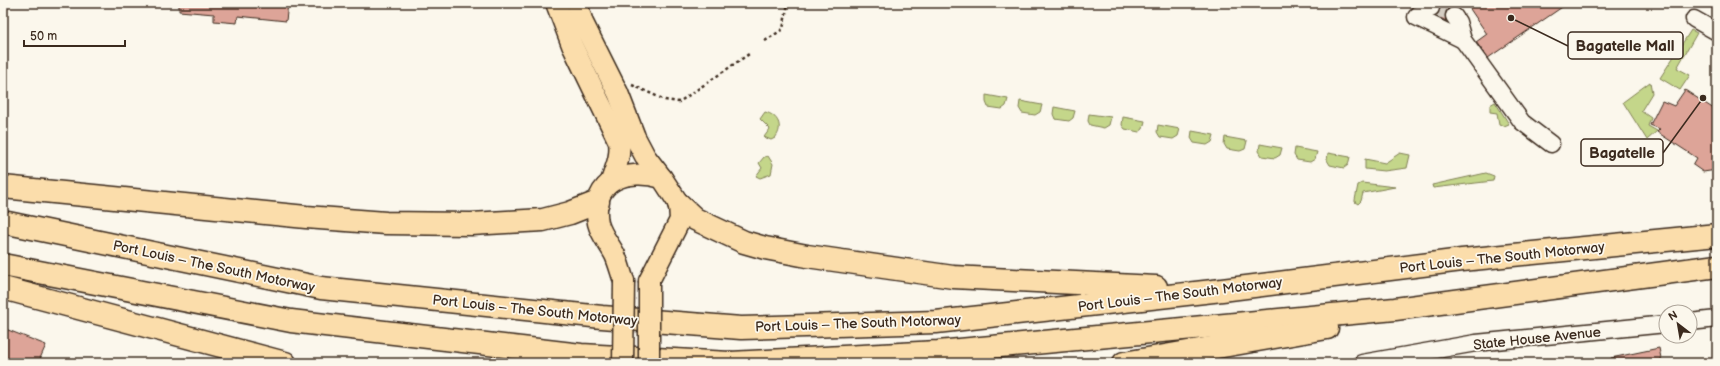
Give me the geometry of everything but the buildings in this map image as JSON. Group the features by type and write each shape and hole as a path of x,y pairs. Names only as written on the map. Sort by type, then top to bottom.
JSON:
{"highway":[{"path":"3,187 306,217 386,223 471,224 542,220 570,213 598,202"},
{"path":"679,204 695,219 744,242 765,248 807,256 953,277 1222,290"},
{"name":"Port Louis – The South Motorway","path":"3,222 321,288 602,317 741,328 936,322 1222,290 1462,260 1717,235"},
{"path":"3,266 291,321 581,355 730,363 938,352 1395,309 1717,266"},
{"path":"3,288 285,363"},
{"path":"1124,363 1334,327 1395,309"}],"main road":[{"path":"556,3 572,45 620,142 621,151 618,164 611,181 598,202 598,223 615,256 624,281 623,363"},
{"path":"577,3 583,23 618,93 635,137 645,156 679,204 680,220 676,230 657,262 649,281 648,363"},
{"path":"611,181 623,176 638,174 662,178"}],"street":[{"path":"1431,8 1423,10 1416,16 1463,40"},
{"path":"1454,16 1458,22 1463,40 1522,122 1551,144"},
{"path":"1694,19 1717,32"},
{"path":"1698,321 1717,319"},
{"name":"State House Avenue","path":"1362,363 1476,343 1658,325"}],"path":[{"path":"765,41 783,29 788,3"},
{"path":"632,85 665,100 679,102 750,54"}],"green space":[{"path":"1691,30 1697,33 1677,68 1690,75 1680,90 1660,78"},
{"path":"1650,82 1652,93 1641,111 1651,118 1648,126 1657,131 1647,140 1623,102"},
{"path":"986,95 1008,99 1006,106 1002,109 988,107"},
{"path":"1020,101 1042,105 1040,112 1035,115 1022,113 1019,108"},
{"path":"1495,102 1509,124 1504,126 1499,124 1497,113 1490,112 1490,105"},
{"path":"1054,107 1075,111 1073,118 1069,121 1055,119 1053,114"},
{"path":"765,112 776,119 779,126 778,134 771,140 764,137 770,129 760,119"},
{"path":"1089,114 1111,117 1109,125 1104,128 1090,125 1088,121"},
{"path":"1123,117 1145,121 1143,129 1139,132 1125,129 1122,125"},
{"path":"1158,125 1180,129 1178,136 1173,139 1160,137 1157,132"},
{"path":"1192,131 1214,135 1212,142 1207,145 1194,143 1191,138"},
{"path":"1225,137 1247,141 1245,149 1240,151 1227,149 1224,144"},
{"path":"1260,144 1282,148 1280,155 1275,158 1262,156 1259,151"},
{"path":"1295,148 1317,152 1315,159 1310,162 1297,160 1294,155"},
{"path":"1328,153 1350,157 1348,165 1344,168 1330,165 1327,160"},
{"path":"1400,153 1410,155 1407,168 1384,171 1365,169 1365,159 1385,163"},
{"path":"768,156 773,164 771,174 760,178 756,176 762,168 759,163 764,157"},
{"path":"1486,173 1494,176 1493,181 1433,188 1432,185"},
{"path":"1362,183 1395,187 1363,193 1361,201 1358,204 1355,200 1358,185"}],"tunnel":[{"path":"1431,8 1450,11 1454,16"}],"place":[{"name":"Bagatelle Mall","path":"1511,18"},
{"name":"Bagatelle","path":"1703,98"}]}
